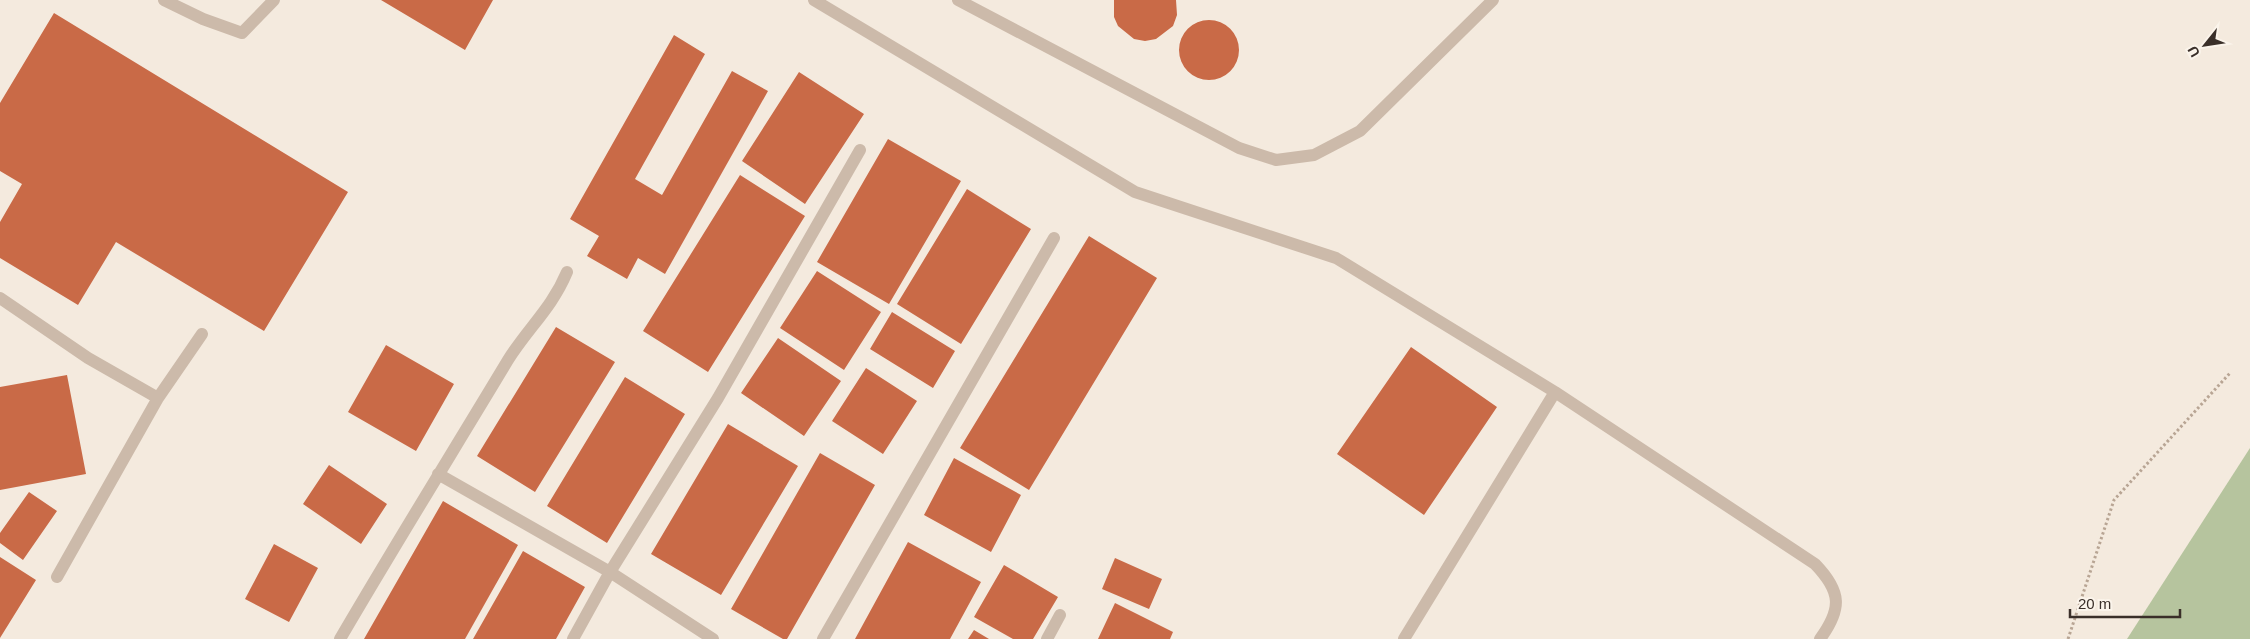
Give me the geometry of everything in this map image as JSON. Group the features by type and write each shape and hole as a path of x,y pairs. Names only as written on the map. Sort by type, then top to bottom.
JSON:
{"street":[{"path":"164,0 203,19 242,33 274,0"},
{"path":"814,0 1135,192 1336,258 1555,392 1815,564 1829,578 1837,595 1836,612 1820,639"},
{"path":"958,0 1239,148 1276,160 1314,155 1360,131 1493,0"},
{"path":"573,639 610,572 718,398 860,150"},
{"path":"823,639 1054,238"},
{"path":"340,639 511,355 558,294 567,272"},
{"path":"0,298 88,358 158,398"},
{"path":"56,577 158,398 202,334"},
{"path":"1404,639 1555,392"},
{"path":"438,474 610,572 713,639"},
{"path":"1047,639 1060,615"}],"path":[{"path":"2068,639 2114,500 2230,372"}],"green space":[{"path":"2250,448 2250,639 2127,639"}],"building":[{"path":"381,0 493,0 465,50"},
{"path":"1114,0 1176,0 1177,15 1173,26 1156,39 1145,41 1134,39 1118,26 1114,17"},
{"path":"54,13 348,192 264,331 116,242 78,305 0,258 0,222 22,184 0,171 0,103"},
{"path":"1209,20 1226,25 1234,33 1239,50 1234,67 1226,75 1209,80 1192,75 1184,67 1179,50 1184,33 1192,25"},
{"path":"674,35 705,54 635,179 662,195 732,71 768,91 665,274 638,258 627,279 587,256 599,236 570,219"},
{"path":"799,72 864,114 805,204 742,161"},
{"path":"888,139 961,181 889,304 817,262"},
{"path":"740,175 805,216 708,372 643,331"},
{"path":"967,189 1031,229 961,344 897,304"},
{"path":"1089,236 1157,278 1029,490 960,448"},
{"path":"817,271 881,312 844,370 780,328"},
{"path":"892,312 955,351 933,388 870,349"},
{"path":"556,327 615,362 535,492 477,456"},
{"path":"778,338 841,381 804,436 741,393"},
{"path":"386,345 454,384 416,451 348,412"},
{"path":"1411,347 1497,407 1424,515 1337,454"},
{"path":"866,368 917,401 883,454 832,421"},
{"path":"67,375 86,474 0,490 0,387"},
{"path":"625,377 685,414 607,543 547,506"},
{"path":"728,424 798,466 721,595 651,554"},
{"path":"820,453 875,485 787,639 783,639 731,609"},
{"path":"954,458 1021,495 991,552 924,515"},
{"path":"329,465 387,504 361,544 303,504"},
{"path":"29,492 57,511 23,560 0,543 0,533"},
{"path":"443,501 518,545 465,639 364,639"},
{"path":"908,542 981,582 950,639 855,639"},
{"path":"274,544 318,568 289,622 245,599"},
{"path":"523,551 585,587 556,639 473,639"},
{"path":"0,557 36,580 0,638"},
{"path":"1115,558 1162,579 1149,609 1102,589"},
{"path":"1004,565 1058,597 1033,639 1013,639 974,617"},
{"path":"1115,603 1173,632 1170,639 1098,639"},
{"path":"974,630 989,639 968,639"}]}
